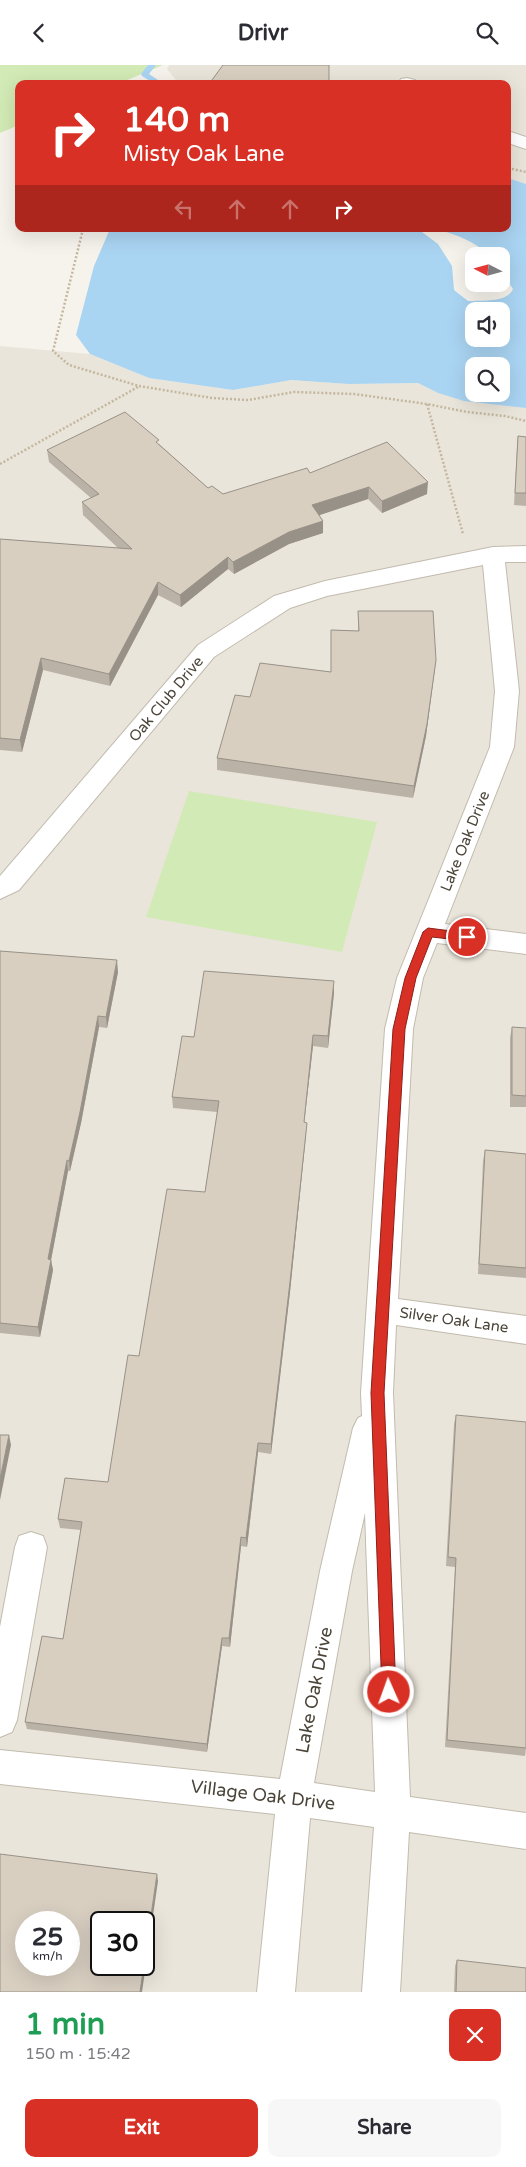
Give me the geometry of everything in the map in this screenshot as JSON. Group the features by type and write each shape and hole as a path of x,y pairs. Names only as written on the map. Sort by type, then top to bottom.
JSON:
{"street":[{"path":"511,138 526,143"},
{"name":"Oak Club Drive","path":"0,889 10,883 206,651 282,602 325,589 493,555 526,554"},
{"name":"Lake Oak Drive","path":"381,1992 393,1812 377,1393 399,1029 410,978 502,747 507,691 493,555"},
{"path":"428,932 526,944"},
{"name":"Silver Oak Lane","path":"382,1310 526,1330"},
{"name":"Lake Oak Drive","path":"276,1992 294,1798 336,1571 377,1393"},
{"path":"0,1720 31,1547"},
{"name":"Village Oak Drive","path":"0,1767 294,1798 526,1831"}],"path":[{"path":"82,232 53,351 69,365 139,386 212,398 248,400 294,392 354,393 467,412 505,416 526,421"},
{"path":"0,464 139,386"},
{"path":"427,404 465,541 493,555"}],"shaded area":[{"path":"169,65 526,65 526,184 511,179 511,80 176,80 167,69"},
{"path":"0,346 90,354 149,378 233,390 291,380 349,384 418,383 438,393 465,398 465,402 491,402 526,408 526,1992 0,1992"}],"green space":[{"path":"0,65 163,65 127,80 15,80 15,127 0,133"},
{"path":"189,791 377,822 342,952 146,917"}],"water":[{"path":"511,179 526,184 526,408 473,402 510,402 510,357 465,357 465,401 438,393 418,383 349,384 291,380 233,390 149,378 90,354 76,335 94,266 109,232 422,232 438,244 452,266 454,290 468,301 494,300 505,297 513,289 510,284 510,247 479,247 472,242 446,232 511,232"}],"building":[{"path":"223,65 329,65 329,80 212,80"},
{"path":"125,412 159,440 156,442 208,488 212,486 223,494 307,468 310,473 387,442 428,482 382,501 369,487 312,505 323,521 289,532 233,562 228,557 180,595 158,582 109,674 41,658 20,740 0,738 0,539 132,549 82,502 99,494 47,450"},
{"path":"518,436 526,437 526,493 515,493"},
{"path":"358,611 433,611 436,660 427,724 414,786 217,758 235,695 250,697 260,663 331,672 331,630 359,631"},
{"path":"0,951 117,960 106,1017 98,1016 80,1112 69,1161 67,1160 48,1259 51,1260 38,1327 0,1323"},
{"path":"204,971 334,981 328,1036 313,1035 304,1122 307,1123 271,1444 258,1443 246,1538 241,1537 229,1638 222,1638 207,1744 25,1722 42,1636 63,1639 82,1522 58,1519 65,1478 108,1482 128,1355 139,1356 167,1189 205,1192 219,1101 172,1097 182,1036 194,1037"},
{"path":"512,1027 526,1028 526,1096 512,1095"},
{"path":"485,1150 526,1154 526,1268 479,1264"},
{"path":"456,1415 526,1422 526,1748 447,1740 456,1558 448,1557"},
{"path":"0,1435 9,1435 0,1479"},
{"path":"0,1854 157,1874 152,1911 90,1911 90,1976 142,1976 140,1992 0,1992"},
{"path":"457,1960 526,1968 526,1992 456,1992"}],"waterway":[{"path":"152,65 145,74 154,80"}],"route":[{"path":"389,1692 377,1393 399,1029 410,978 428,932 467,937"}]}
